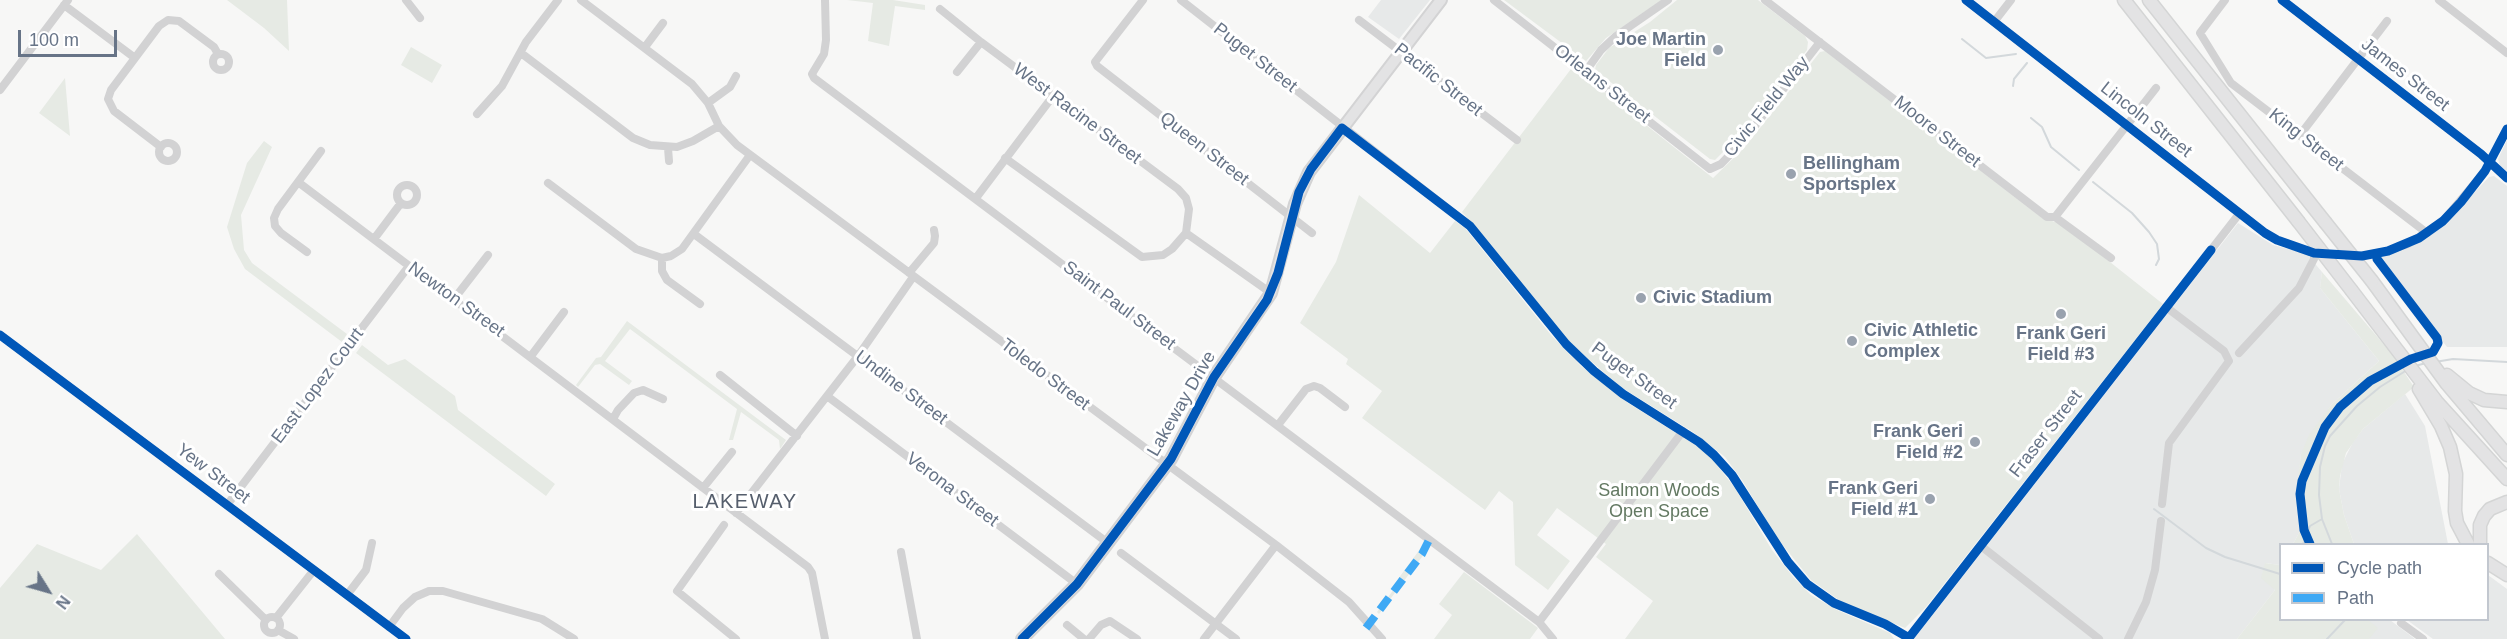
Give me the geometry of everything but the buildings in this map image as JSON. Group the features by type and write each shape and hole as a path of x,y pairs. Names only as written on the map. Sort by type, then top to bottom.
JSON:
{"highway":[{"path":"2124,0 2393,344 2434,405 2507,479"},
{"path":"2149,0 2507,455"},
{"path":"2450,383 2484,400 2507,402"},
{"path":"2434,405 2450,447 2456,474 2457,523 2467,543"},
{"path":"2480,543 2480,525 2484,516 2490,509 2507,502"},
{"path":"2489,558 2503,573"},
{"path":"2489,564 2503,573"}],"main road":[{"name":"Lakeway Drive","path":"1022,639 1077,584 1167,465 1214,377 1270,293 1291,217 1309,172 1441,0"}],"street":[{"path":"406,0 420,18"},
{"path":"477,114 502,86 520,52 558,0"},
{"name":"Toledo Street","path":"581,0 683,76 708,103 719,126 728,137 750,156 1275,545 1349,602 1382,639"},
{"name":"Saint Paul Street","path":"825,0 826,40 824,54 812,74 814,78 1539,622 1553,639"},
{"name":"Queen Street","path":"1143,0 1095,62 1097,66 1312,233"},
{"name":"Puget Street","path":"1181,0 1470,226 1566,344 1586,364 1623,394 1683,431 1714,455 1732,475 1777,546 1807,584 1834,603 1885,624 1909,638"},
{"name":"Orleans Street","path":"1494,0 1710,169"},
{"path":"1586,71 1601,50 1617,36 1668,0"},
{"name":"Moore Street","path":"1766,0 2048,217 2055,217 2111,258"},
{"name":"Lincoln Street","path":"1966,0 2239,214 2277,240 2314,253 2314,259 2305,280 2239,353"},
{"path":"1994,22 2011,0"},
{"name":"King Street","path":"2225,0 2200,33 2231,83 2427,234"},
{"name":"James Street","path":"2282,0 2472,147 2507,178"},
{"path":"2439,0 2507,53"},
{"path":"0,90 66,2 135,58"},
{"name":"West Racine Street","path":"940,9 1178,189 1186,198 1189,209 1186,233"},
{"path":"161,147 114,111 109,104 111,90 159,26 168,20 179,21 214,47 218,54"},
{"name":"Pacific Street","path":"1359,20 1517,140"},
{"path":"2300,135 2388,21"},
{"path":"645,48 663,23"},
{"path":"957,72 981,42"},
{"name":"Civic Field Way","path":"1710,169 1721,164 1743,141 1820,42"},
{"path":"520,52 636,140 669,148 693,141 719,126"},
{"path":"708,103 730,87 736,76"},
{"path":"2055,217 2156,88"},
{"path":"976,198 1053,96"},
{"path":"2362,256 2400,248 2427,234 2461,202 2490,163 2507,129"},
{"path":"669,148 669,160"},
{"path":"307,252 281,233 275,226 274,218 278,208 321,151"},
{"path":"548,183 636,249 662,258 676,254 694,234 750,156"},
{"path":"1005,158 1142,257 1163,255 1172,249 1186,233 1270,293"},
{"name":"Newton Street","path":"298,182 808,567 812,573 825,639"},
{"path":"374,239 401,203"},
{"name":"Fraser Street","path":"1909,638 2239,214"},
{"path":"736,513 858,356 934,243 934,230"},
{"name":"Undine Street","path":"694,234 1108,543"},
{"path":"2330,254 2342,255"},
{"path":"454,299 488,255"},
{"path":"662,258 662,271 668,280 699,304"},
{"name":"East Lopez Court","path":"227,505 409,266"},
{"path":"2162,504 2169,443 2229,361 2224,351 2166,307"},
{"path":"531,356 564,312"},
{"name":"Yew Street","path":"0,335 406,639"},
{"path":"720,375 797,436"},
{"path":"1278,425 1306,389 1314,386 1345,406"},
{"path":"614,419 618,410 634,393 643,390 663,399"},
{"name":"Verona Street","path":"827,396 1077,584"},
{"path":"1539,622 1683,431"},
{"path":"703,488 732,452"},
{"path":"2128,639 2146,602 2155,570 2161,521"},
{"path":"724,525 677,591 736,639"},
{"path":"347,595 366,570 372,543"},
{"path":"1204,639 1275,545"},
{"path":"1980,546 2099,639"},
{"path":"901,552 917,639"},
{"path":"1121,553 1236,639"},
{"path":"266,620 276,618 314,570"},
{"path":"219,574 266,620"},
{"path":"389,627 403,608 415,597 429,591 443,591 542,619 574,639"},
{"path":"276,618 279,623 278,630"},
{"path":"266,620 264,627 269,632 278,630 294,639"},
{"path":"1089,639 1101,625 1110,621 1137,639"},
{"path":"2401,623 2423,639"},
{"path":"1067,625 1084,639"}],"shaded area":[{"path":"1381,0 1430,0 1399,39 1368,17"},
{"path":"2507,140 2507,171 2500,166 2498,159"},
{"path":"2494,176 2507,186 2507,347 2447,347 2379,257 2401,251 2441,228 2489,177"},
{"path":"2238,223 2273,245 2307,254 2322,272 2320,288 2379,361 2331,405 2301,454 2297,493 2300,531 2294,543 2279,543 2279,565 2265,563 2275,590 2237,639 1914,639"},
{"path":"2405,394 2425,426 2448,543 2354,543 2344,515 2339,489 2342,464 2353,442 2363,429"},
{"path":"2489,576 2507,589 2507,639 2433,639 2408,621 2489,621"},
{"path":"2352,621 2391,621 2415,639 2338,639"}],"green space":[{"path":"227,0 287,0 289,51 264,28"},
{"path":"847,0 893,0 925,5 925,10 895,6 889,46 868,41 873,3"},
{"path":"1504,0 1662,0 1606,38 1586,61"},
{"path":"1677,0 1758,0 1805,36 1808,42 1807,50 1742,133 1715,160 1710,159 1595,70 1596,65 1609,48 1650,22"},
{"path":"411,47 442,65 432,83 401,65"},
{"name":"Civic Athletic Complex","path":"1825,51 2042,218 2062,224 2163,304 1926,607 1905,628 1843,603 1811,580 1777,538 1742,480 1725,457 1693,432 1621,387 1586,357 1563,335 1462,212 1571,69 1588,79 1713,178 1745,147 1820,52"},
{"path":"65,78 70,136 39,113"},
{"path":"264,141 272,147 241,215 244,250 252,263 347,334 342,342 245,269 234,249 227,227 247,163"},
{"name":"Salmon Woods Open Space","path":"1359,195 1430,253 1455,221 1465,228 1551,335 1581,366 1628,403 1697,446 1713,460 1735,488 1772,550 1811,595 1837,610 1890,633 1894,639 1625,639 1653,601 1596,557 1606,544 1557,508 1537,535 1570,561 1548,590 1515,565 1513,502 1499,491 1485,510 1362,418 1382,391 1346,364 1348,359 1300,323 1336,262"},
{"path":"2322,272 2392,354 2414,387 2363,429 2346,453 2339,489 2344,515 2354,543 2294,543 2300,531 2298,478 2301,454 2309,435 2331,405 2379,361 2320,288"},
{"path":"627,321 786,440 780,449 779,440 741,412 733,440 729,440 737,409 630,329 605,361 632,381 629,385 600,364 595,365 578,387 576,385 596,358 601,357"},
{"path":"362,345 388,365 405,359 455,396 458,410 555,484 546,496 356,353"},
{"path":"137,534 225,639 0,639 0,588 37,544 101,570"},
{"path":"1426,541 1431,545 1379,614 1377,612 1400,581 1398,579"},
{"path":"2265,563 2279,565 2279,621 2369,621 2378,628 2369,639 2237,639 2275,590 2261,578"},
{"path":"1464,572 1538,628 1530,639 1434,639 1452,615 1439,604"}],"waterway":[{"path":"1962,39 1986,58 2016,54"},
{"path":"2013,86 2014,79 2027,63"},
{"path":"2031,118 2042,127 2051,147 2079,170"},
{"path":"2093,182 2132,213 2149,232 2157,244 2159,259 2156,265"},
{"path":"2435,362 2453,359 2507,362"},
{"path":"2415,366 2426,363"},
{"path":"2332,543 2322,519 2319,495 2320,467 2325,446 2330,436 2357,406 2380,387 2407,370"},
{"path":"2154,509 2206,548 2225,557 2279,574"},
{"path":"2303,543 2310,526 2322,519"},
{"path":"2327,639 2344,621"}],"marked path":[{"path":"1366,628 1422,554 1429,540"}],"cycle path":[{"path":"1966,0 2265,233 2277,240 2314,253 2362,256 2388,251 2419,238 2443,221 2461,202 2485,171 2507,129"},
{"path":"2282,0 2481,154 2507,178"},
{"path":"1022,639 1077,584 1171,459 1214,377 1267,300 1278,273 1299,192 1311,169 1342,128 1470,226 1566,344 1594,371 1623,394 1699,442 1714,455 1732,475 1788,562 1807,584 1834,603 1885,624 1909,638"},
{"path":"1908,639 2211,250"},
{"path":"2310,543 2304,530 2300,494 2302,481 2325,427 2340,407 2370,381 2411,359 2433,352 2438,343 2437,338 2377,259"},
{"path":"0,335 406,639"}],"place":[{"name":"Joe Martin Field","path":"1718,50"},
{"name":"Bellingham Sportsplex","path":"1791,174"},
{"name":"Civic Stadium","path":"1641,298"},
{"name":"Frank Geri Field #3","path":"2061,314"},
{"name":"Civic Athletic Complex","path":"1852,341"},
{"name":"Frank Geri Field #2","path":"1975,442"},
{"name":"Frank Geri Field #1","path":"1930,499"}],"district":[{"name":"LAKEWAY","path":"745,502"}]}
